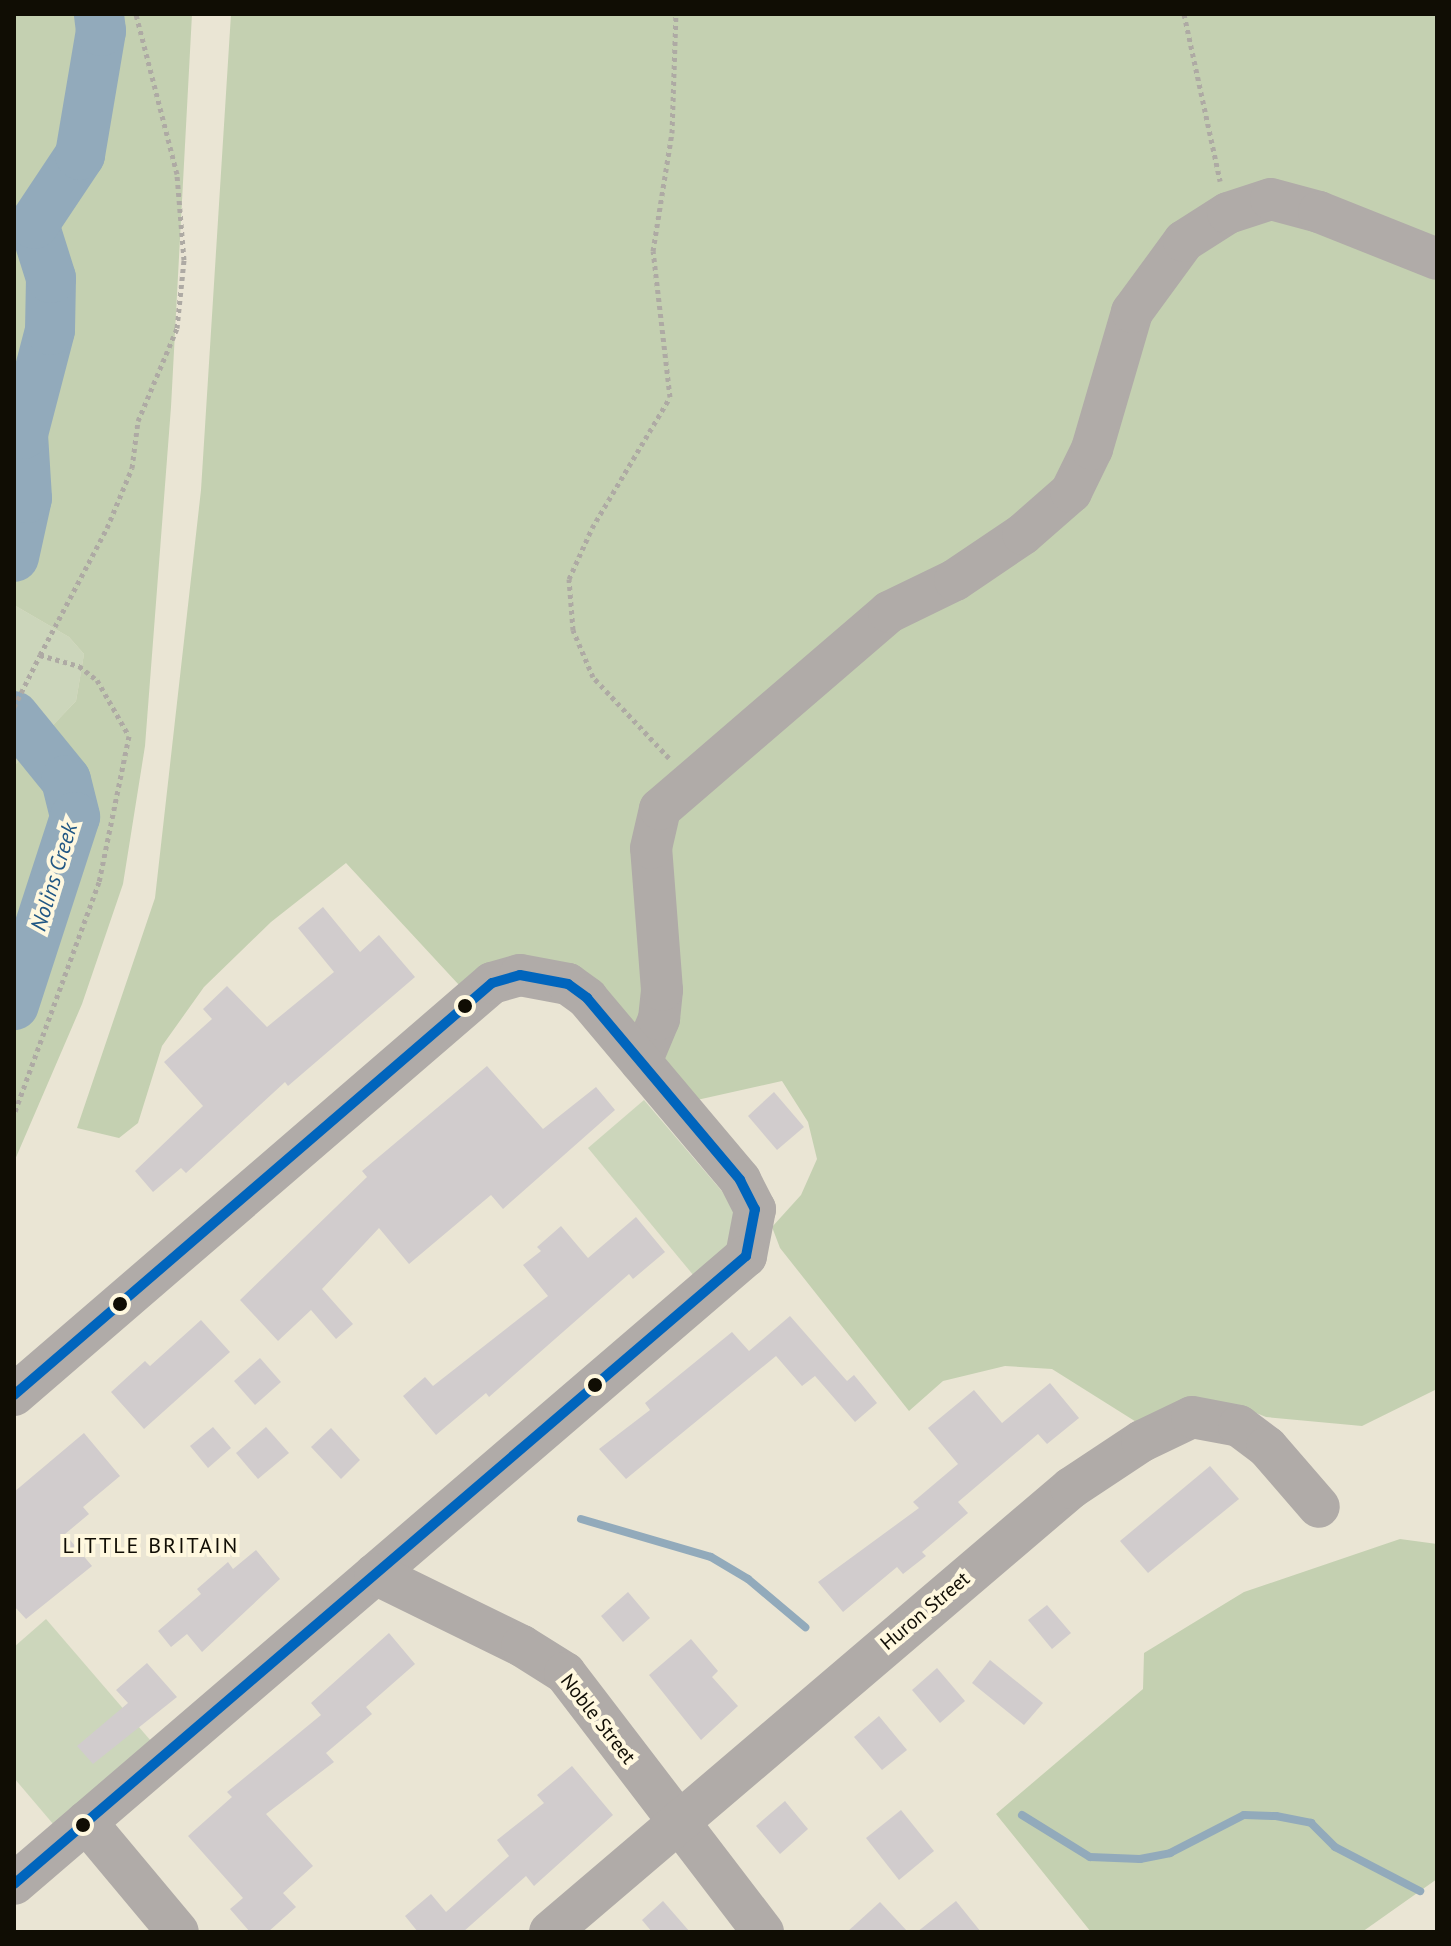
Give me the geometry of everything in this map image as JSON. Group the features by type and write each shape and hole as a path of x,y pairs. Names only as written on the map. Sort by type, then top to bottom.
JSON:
{"street":[{"path":"641,1062 659,1019 662,990 651,848 660,809 889,612 955,580 1023,534 1071,492 1092,449 1132,312 1160,267 1184,241 1228,213 1271,199 1293,202 1437,259"},
{"path":"14,1395 492,983 520,975 568,984 587,998 740,1180 755,1209 746,1256 14,1884"},
{"name":"Huron Street","path":"550,1932 1071,1488 1142,1441 1192,1417 1239,1426 1267,1447 1319,1507"},
{"name":"Noble Street","path":"375,1574 565,1673 678,1825 763,1932"},
{"path":"86,1822 178,1932"}],"path":[{"path":"14,707 107,528 132,468 138,421 177,328 184,260 177,174 136,14"},
{"path":"676,14 672,133 653,251 670,397 592,528 569,579 573,630 593,677 690,781"},
{"path":"1184,14 1228,213"},
{"path":"14,1114 99,882 129,736 97,680 79,666 40,655"}],"green space":[{"path":"14,14 192,14 171,407 145,746 123,884 82,1004 14,1162 14,766 76,701 84,654 69,637 14,605"},
{"path":"231,14 1437,14 1437,1389 1362,1426 1266,1417 1239,1406 1157,1435 1052,1369 1005,1366 943,1381 909,1411 780,1248 772,1227 801,1195 817,1159 808,1122 782,1081 679,1104 588,994 459,985 346,863 271,922 204,987 162,1046 138,1123 119,1138 77,1128 155,898 201,490"},
{"path":"14,605 69,637 84,654 76,701 14,766"},
{"path":"644,1100 732,1203 736,1216 730,1243 694,1276 588,1148"},
{"path":"1400,1539 1437,1544 1437,1879 1362,1932 1091,1932 996,1814 1143,1689 1144,1653 1244,1592"},
{"path":"46,1619 163,1755 65,1838 14,1778 14,1647"}],"building":[{"path":"323,907 360,952 379,935 415,977 288,1086 285,1082 186,1173 181,1168 153,1192 135,1171 203,1106 164,1062 212,1019 203,1009 227,986 267,1027 334,972 298,928"},
{"path":"487,1066 543,1129 596,1087 615,1110 503,1209 491,1195 409,1264 379,1228 322,1289 353,1324 336,1339 311,1310 278,1341 240,1300 367,1177 362,1171"},
{"path":"774,1092 804,1127 777,1150 748,1116"},
{"path":"636,1217 665,1252 633,1279 629,1274 489,1397 486,1393 436,1435 403,1396 425,1377 433,1386 548,1296 523,1265 541,1251 537,1247 561,1226 588,1258"},
{"path":"790,1316 847,1381 854,1375 877,1403 855,1422 815,1376 802,1386 776,1356 626,1479 599,1449 650,1410 645,1403 732,1332 749,1351"},
{"path":"201,1320 230,1352 144,1429 111,1392 145,1361 150,1366"},
{"path":"260,1358 281,1382 255,1405 234,1381"},
{"path":"1050,1383 1079,1418 1047,1444 1038,1434 958,1502 968,1513 922,1552 926,1556 903,1574 897,1567 843,1612 818,1582 919,1508 913,1502 958,1464 928,1428 974,1390 1002,1423"},
{"path":"213,1427 231,1448 208,1468 190,1446"},
{"path":"266,1427 289,1453 258,1479 236,1453"},
{"path":"331,1428 360,1460 341,1479 311,1447"},
{"path":"84,1433 120,1476 83,1507 89,1514 65,1534 92,1566 26,1619 14,1606 14,1492"},
{"path":"1210,1466 1239,1499 1148,1573 1120,1541"},
{"path":"256,1550 280,1579 202,1652 187,1634 171,1647 158,1631 201,1594 197,1589 228,1562 233,1569"},
{"path":"628,1592 650,1618 623,1642 601,1616"},
{"path":"1047,1605 1071,1633 1052,1649 1028,1620"},
{"path":"389,1633 415,1664 366,1707 372,1714 326,1753 334,1762 266,1814 313,1866 283,1893 296,1907 268,1932 250,1932 230,1909 243,1898 188,1836 232,1797 227,1792 321,1715 311,1703"},
{"path":"691,1639 718,1671 712,1677 738,1706 701,1740 649,1675"},
{"path":"990,1660 1043,1703 1024,1725 972,1683"},
{"path":"147,1663 177,1697 93,1764 77,1746 128,1703 116,1690"},
{"path":"937,1668 965,1701 940,1723 912,1690"},
{"path":"879,1716 907,1750 882,1770 854,1737"},
{"path":"572,1766 613,1815 534,1886 526,1876 463,1932 418,1932 405,1916 431,1894 446,1912 509,1856 497,1840 544,1803 537,1795"},
{"path":"785,1801 808,1829 780,1854 756,1826"},
{"path":"901,1810 934,1851 899,1880 866,1838"},
{"path":"663,1901 690,1932 652,1932 642,1920"},
{"path":"956,1901 981,1932 917,1932"},
{"path":"880,1902 908,1932 847,1932"}],"waterway":[{"name":"Nolins Creek","path":"14,557 27,498 23,434 50,330 51,278 34,224 80,155 101,31 99,14"},
{"name":"Nolins Creek","path":"14,716 66,780 75,817 14,1005"},
{"path":"581,1519 711,1557 748,1579 805,1627"},
{"path":"1022,1815 1090,1857 1140,1859 1170,1853 1244,1815 1276,1816 1311,1823 1335,1847 1420,1891"}],"transit line":[{"path":"14,1395 492,983 520,975 568,984 587,998 740,1180 755,1209 746,1256 14,1884"}],"district":[{"name":"LITTLE BRITAIN","path":"151,1546"}]}
